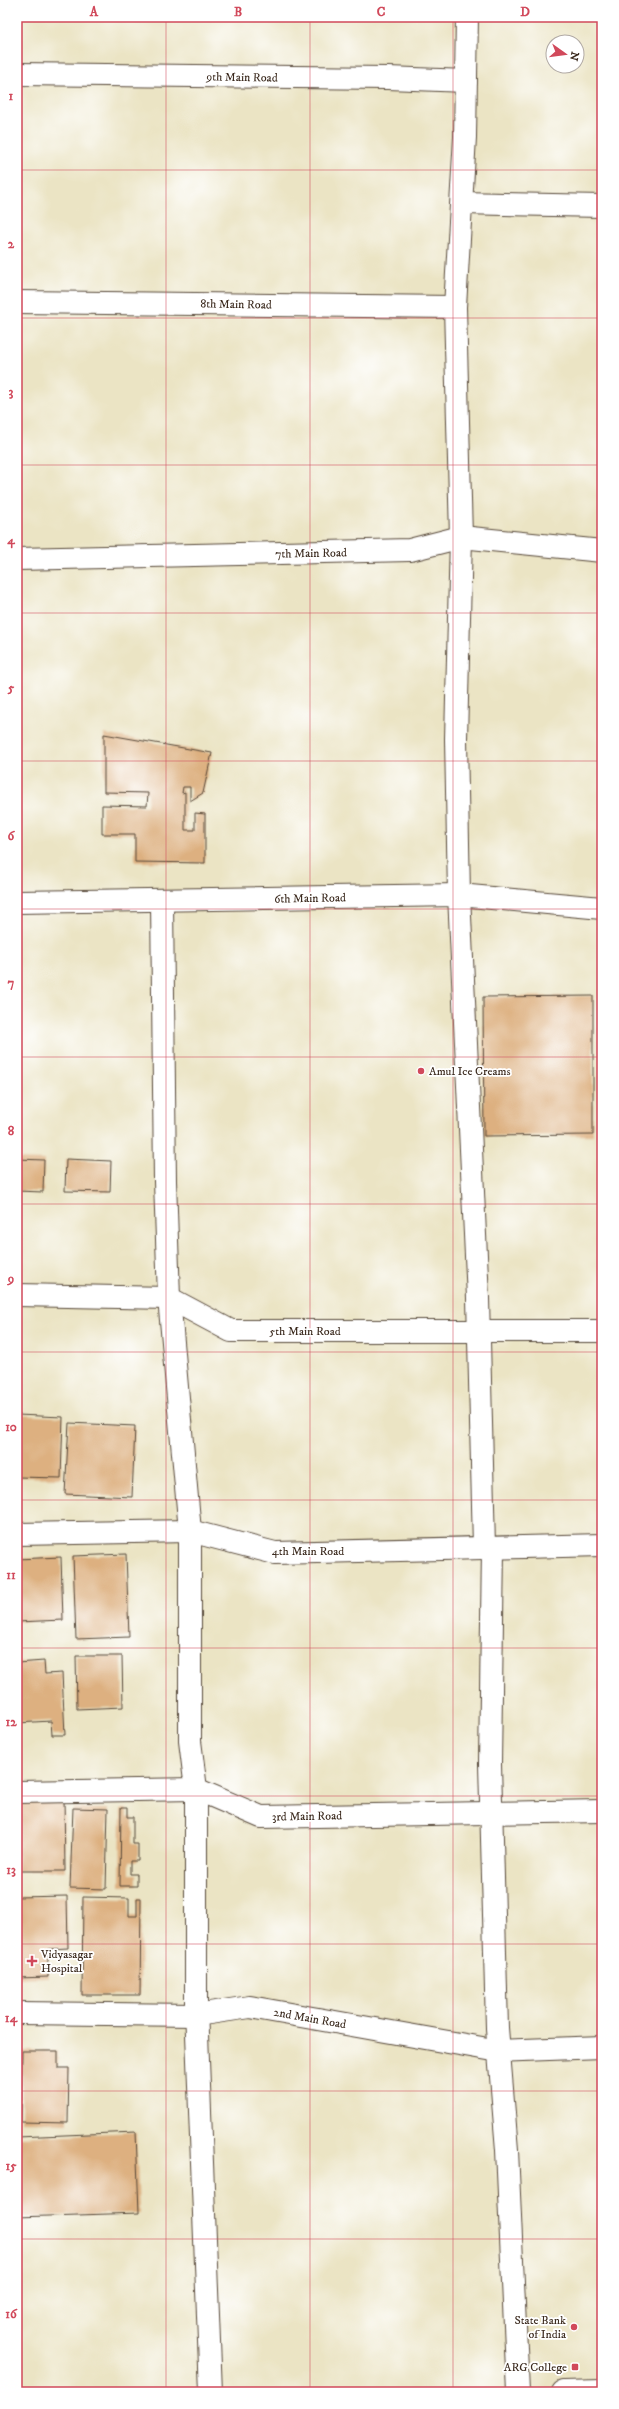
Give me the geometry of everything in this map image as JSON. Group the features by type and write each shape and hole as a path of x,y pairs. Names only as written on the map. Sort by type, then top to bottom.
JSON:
{"street":[{"path":"467,17 462,203 455,307 460,537 456,739 459,895 479,1332 484,1547 493,1548 492,1813 499,2051 507,2150 518,2392"},
{"name":"9th Main Road","path":"17,74 388,78 466,81"},
{"path":"462,203 602,206"},
{"name":"8th Main Road","path":"17,302 455,307"},
{"name":"7th Main Road","path":"17,559 410,550 460,537 602,551"},
{"name":"6th Main Road","path":"17,902 162,901 459,895 602,908"},
{"path":"162,901 165,1181 169,1298 190,1531 190,1741 196,1790 196,2015 211,2392"},
{"name":"5th Main Road","path":"17,1295 169,1298 231,1331 602,1332"},
{"name":"4th Main Road","path":"17,1534 190,1531 275,1553 602,1545"},
{"name":"3rd Main Road","path":"17,1792 196,1790 261,1817 602,1811"},
{"name":"2nd Main Road","path":"17,2013 196,2015 250,2007 499,2051 602,2048"},
{"path":"563,2392 602,2391"}],"building":[{"path":"104,734 212,753 203,793 190,801 190,787 183,787 182,793 185,792 185,830 195,830 195,813 205,814 205,863 135,862 135,834 102,834 102,805 147,806 148,793 104,792"},
{"path":"593,996 593,1135 484,1136 483,997"},
{"path":"17,1159 44,1160 43,1192 17,1191"},
{"path":"66,1159 111,1161 110,1192 65,1191"},
{"path":"17,1415 63,1417 61,1478 17,1477"},
{"path":"69,1423 135,1426 132,1497 65,1494"},
{"path":"126,1554 129,1637 76,1639 73,1556"},
{"path":"61,1557 63,1620 17,1622 17,1559"},
{"path":"76,1656 122,1656 123,1707 77,1709"},
{"path":"44,1661 45,1674 62,1673 65,1735 52,1735 51,1721 17,1723 17,1663"},
{"path":"64,1797 65,1871 17,1871 17,1798"},
{"path":"73,1808 108,1809 106,1889 70,1888"},
{"path":"121,1808 127,1808 127,1817 133,1817 133,1844 138,1844 138,1861 130,1861 130,1874 137,1874 137,1886 120,1886"},
{"path":"67,1896 68,1948 48,1949 48,1977 17,1978 17,1897"},
{"path":"83,1897 129,1898 129,1916 137,1916 137,1898 141,1898 140,1995 82,1995"},
{"path":"22,2051 58,2051 58,2068 69,2068 68,2123 21,2122"},
{"path":"136,2132 139,2213 17,2217 17,2137"}],"place":[{"name":"Amul Ice Creams","path":"421,1071"},
{"name":"Vidyasagar Hospital","path":"32,1961"},
{"name":"State Bank of India","path":"574,2327"},
{"name":"ARG College","path":"575,2367"}]}
